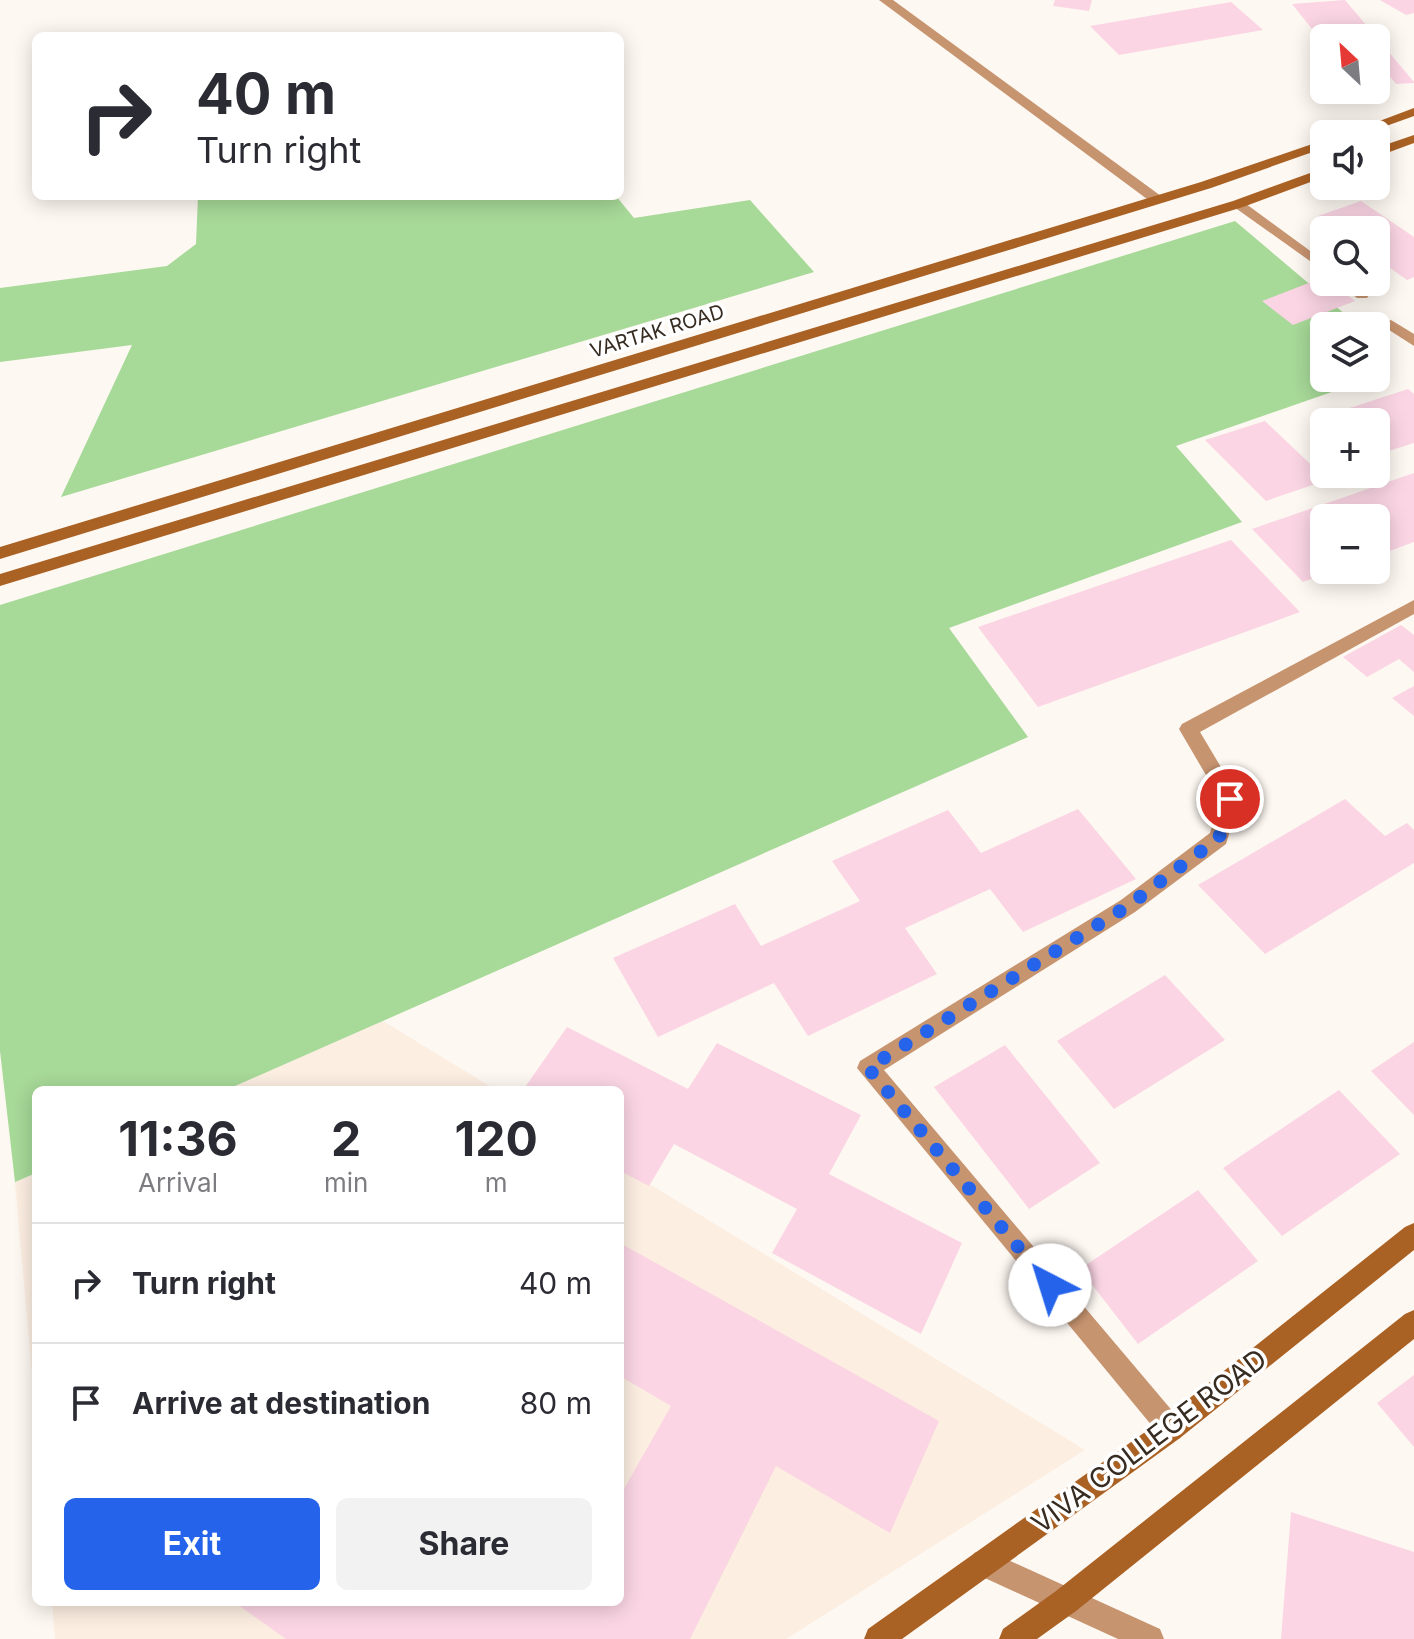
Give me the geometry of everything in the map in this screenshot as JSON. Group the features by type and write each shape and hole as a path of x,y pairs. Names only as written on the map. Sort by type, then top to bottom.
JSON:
{"street":[{"path":"885,0 1156,199"},
{"path":"1390,121 1414,112"},
{"path":"1390,148 1414,139"},
{"name":"VARTAK ROAD","path":"0,553 1156,199 1310,149"},
{"name":"VARTAK ROAD","path":"0,580 1238,204 1310,177"},
{"path":"1391,325 1414,341"},
{"path":"1171,1429 868,1068 1128,906 1219,838 1230,799 1189,729 1414,606"},
{"name":"VIVA COLLEGE ROAD","path":"878,1639 1171,1429 1414,1235"},
{"path":"1013,1639 1066,1601 1414,1323"},
{"path":"984,1563 1150,1639"}],"lane":[{"path":"1238,204 1310,257"}],"shaded area":[{"path":"383,1021 489,1086 235,1086"},
{"path":"624,1168 1085,1450 786,1639 55,1639 52,1606 624,1606"},
{"path":"32,1175 32,1374 15,1182"}],"green space":[{"path":"198,200 619,200 634,218 750,200 814,272 61,497 132,345 0,362 0,288 167,266 196,244"},
{"path":"1235,221 1310,285 1310,296 1324,296 1342,312 1310,312 1310,392 1332,392 1176,446 1242,522 949,628 1028,737 235,1086 32,1086 32,1175 15,1182 0,1051 0,605"}],"building":[{"path":"1055,0 1092,0 1089,11 1053,6"},
{"path":"1345,0 1365,24 1310,24 1310,26 1292,4"},
{"path":"1380,0 1414,0 1414,13 1406,15"},
{"path":"1231,2 1263,30 1119,55 1090,26"},
{"path":"1390,53 1414,82 1396,84 1390,76"},
{"path":"1361,201 1383,216 1318,216"},
{"path":"1390,221 1414,237 1414,277 1407,280 1390,268"},
{"path":"1310,282 1310,296 1348,296 1355,301 1327,312 1310,312 1310,318 1293,325 1262,301"},
{"path":"1408,389 1414,394 1414,443 1390,451 1390,408 1350,408"},
{"path":"1265,421 1310,464 1310,486 1266,501 1205,440"},
{"path":"1414,473 1414,542 1390,551 1390,504 1324,504 1371,488 1390,488 1390,481"},
{"path":"1310,509 1310,579 1303,582 1252,529"},
{"path":"1231,540 1300,612 1038,707 978,627"},
{"path":"1401,625 1414,635 1414,672 1399,659 1367,677 1343,657"},
{"path":"1414,686 1414,716 1392,698"},
{"path":"1345,799 1385,836 1407,823 1414,830 1414,863 1265,954 1198,885"},
{"path":"1078,809 1136,879 1023,932 990,889 905,928 937,974 808,1036 774,983 658,1037 613,958 735,904 761,946 860,901 832,861 948,810 981,853"},
{"path":"1165,975 1225,1040 1114,1109 1057,1041"},
{"path":"567,1027 688,1089 717,1043 861,1115 829,1174 962,1243 921,1334 772,1253 797,1209 674,1144 649,1186 624,1173 624,1086 526,1086"},
{"path":"1414,1042 1414,1115 1371,1071"},
{"path":"1005,1045 1100,1163 1029,1209 934,1087"},
{"path":"1339,1090 1400,1154 1282,1236 1223,1168"},
{"path":"1198,1190 1258,1261 1138,1344 1080,1269"},
{"path":"624,1245 939,1421 890,1533 776,1466 690,1639 286,1639 240,1606 624,1606 624,1489 671,1406 624,1378"},
{"path":"1414,1375 1414,1447 1377,1403"},
{"path":"1291,1512 1414,1552 1414,1639 1281,1639"}],"route":[{"path":"1050,1285 868,1068 1128,906 1219,838 1230,799"}]}
